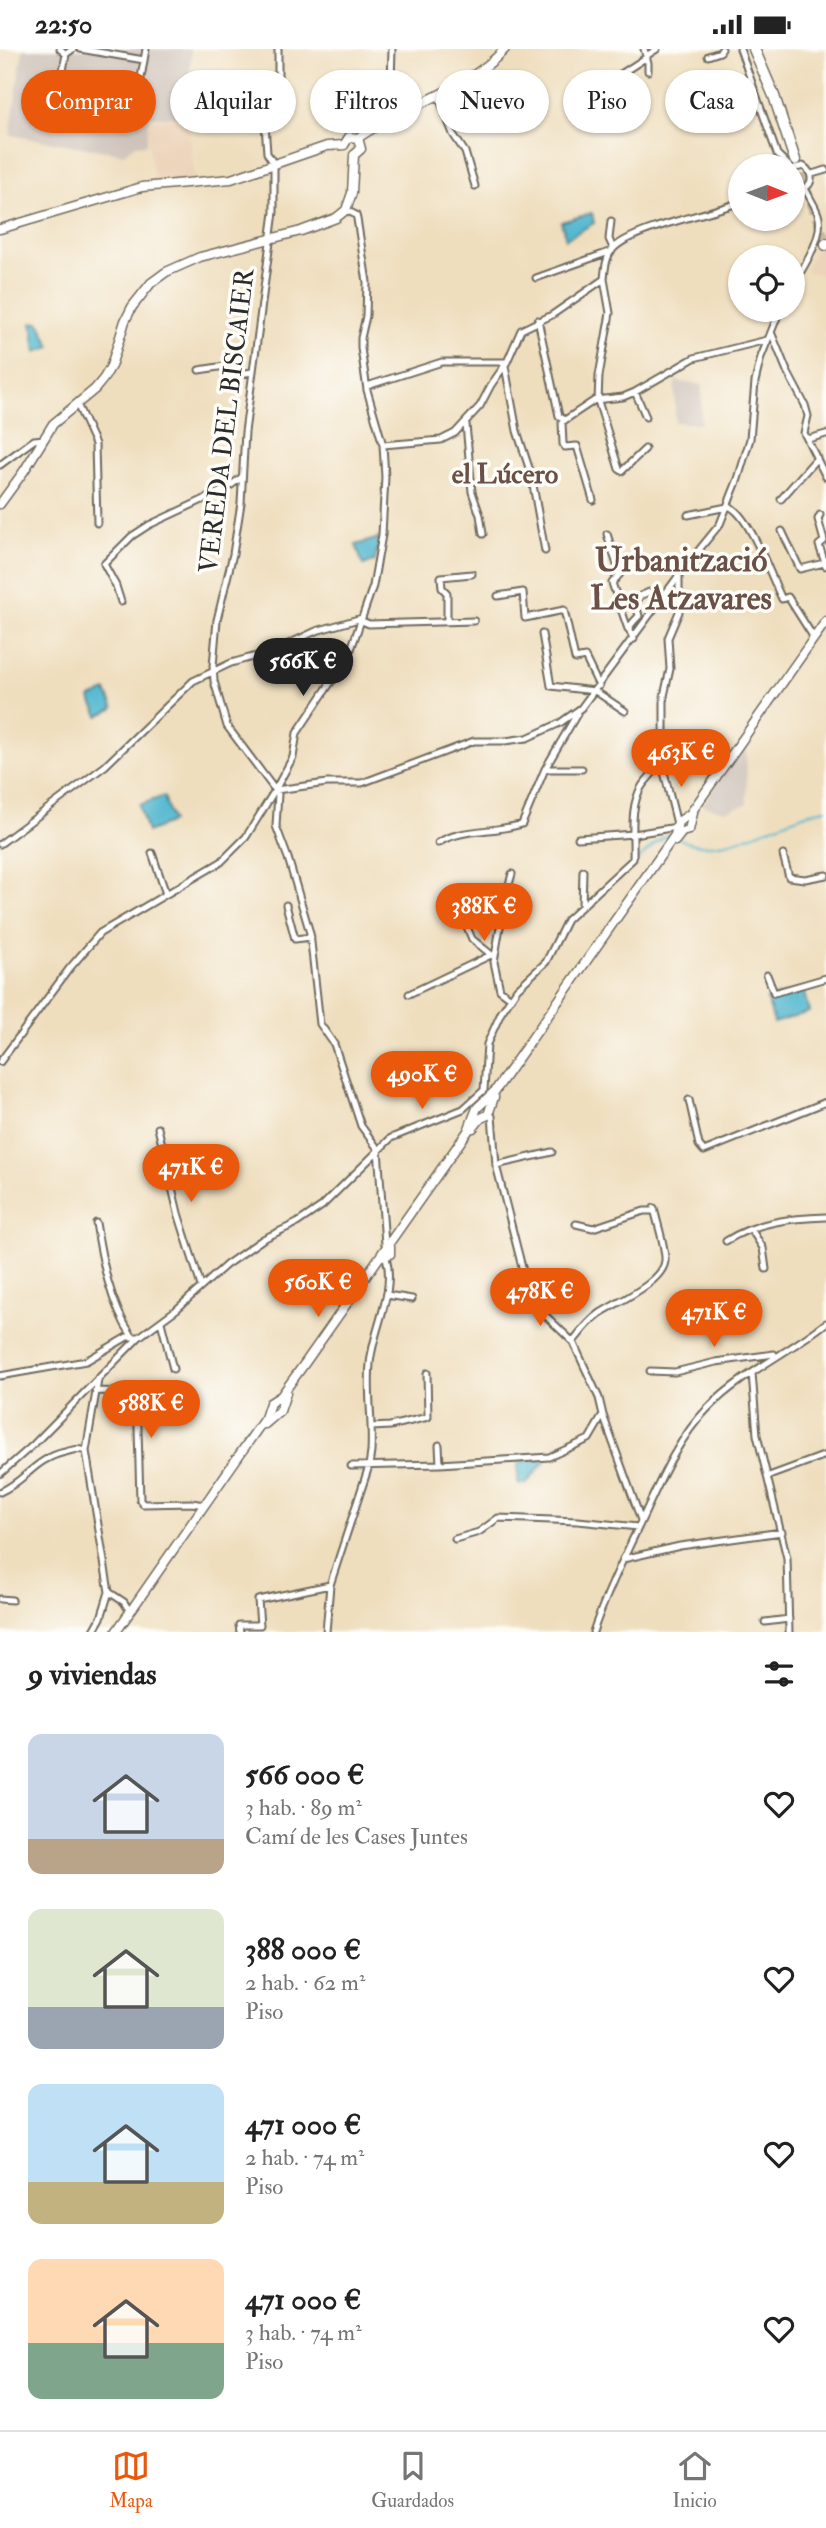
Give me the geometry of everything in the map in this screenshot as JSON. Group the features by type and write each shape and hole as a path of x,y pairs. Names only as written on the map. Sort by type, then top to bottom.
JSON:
{"highway":[{"path":"754,49 774,96 791,154"},
{"path":"760,49 780,95 792,154"}],"main road":[{"path":"482,70 505,49"},
{"path":"344,145 349,137 358,138 366,133"},
{"path":"354,155 362,149 358,138"},
{"path":"0,229 131,190 154,185 231,179 327,146 344,145"},
{"path":"344,145 347,153 354,155"},
{"path":"0,504 53,424 95,389 111,366 125,321 132,307 151,283 166,272 200,257 271,240 336,219 346,210 352,193 354,155"},
{"path":"117,1632 265,1418 272,1411 280,1411 279,1403 383,1256 391,1252 388,1245 471,1130 481,1107 826,623"},
{"path":"681,826 699,805 826,623"},
{"path":"117,1632 272,1411"}],"street":[{"path":"60,49 66,54"},
{"path":"73,49 66,54 56,109 60,115 128,126 133,124 146,49"},
{"path":"80,49 144,59"},
{"name":"VEREDA DEL BISCAIER","path":"275,790 227,726 213,671 217,620 236,537 252,372 274,212 274,165 267,153 265,124 278,89 278,49"},
{"path":"391,70 392,49"},
{"path":"644,49 648,70"},
{"path":"626,70 657,49"},
{"path":"708,56 722,49"},
{"path":"740,49 777,154"},
{"path":"453,133 465,152 475,186"},
{"path":"805,168 812,174"},
{"path":"812,174 826,170"},
{"path":"805,264 812,252 820,221 805,188 810,184 812,174"},
{"path":"536,278 612,250 648,230 728,206"},
{"path":"0,1062 94,939 108,928 221,862 236,849 293,757 297,733 345,664 373,586 382,535 385,477 383,445 370,402 361,338 366,316 366,268 356,215 346,210"},
{"path":"611,221 609,239 612,250 604,279 610,313 599,376 598,401 619,470 622,471 645,449"},
{"path":"383,445 448,438 466,423 480,406 506,364 521,330 552,315 604,279"},
{"path":"597,284 606,290"},
{"path":"538,320 559,416 565,420"},
{"path":"438,843 449,835 494,831 522,824 545,769 581,708 720,524 750,439 755,382 775,322"},
{"path":"771,332 805,405 808,416 804,433 826,477"},
{"path":"593,500 577,446 565,447 563,444 562,422 598,401 635,392 694,358 767,340"},
{"path":"367,386 442,362 506,364"},
{"path":"506,364 517,431 531,474 545,551"},
{"path":"198,370 225,366 228,376 252,372"},
{"path":"635,392 646,417"},
{"path":"76,403 95,444 97,523"},
{"path":"466,423 472,492 483,534"},
{"path":"808,439 826,434"},
{"path":"0,465 34,440 44,439"},
{"path":"781,499 817,458"},
{"path":"121,602 104,564 120,546 149,525 226,489 242,477"},
{"path":"688,515 728,507 740,515 766,560 782,599 788,597 814,638"},
{"path":"782,531 800,569 825,565 819,545 824,541 818,519 820,515"},
{"path":"607,534 620,574 612,583 634,639"},
{"path":"447,620 447,593 442,588 441,577 446,574 472,573"},
{"path":"578,838 634,834 681,826 662,764 666,746 664,696 670,669 668,638 679,612 679,576"},
{"path":"499,596 523,592 525,618 564,610 575,659 585,657 597,688 625,711"},
{"path":"628,629 639,616 636,604 640,596 649,592"},
{"path":"362,619 369,624 474,621"},
{"path":"0,844 105,766 189,684 231,663 271,652 316,631 362,619"},
{"path":"542,634 551,686 597,688"},
{"path":"275,790 316,784 362,783 474,741 527,738 560,723 581,708"},
{"path":"481,1107 485,1085 485,1059 500,1013 546,962 561,931 582,906 630,863 634,805 641,787 662,764"},
{"path":"545,769 582,769"},
{"path":"275,790 278,794 275,826 288,858 311,937 320,1024 334,1045 361,1126 377,1149 388,1245"},
{"path":"152,853 166,894"},
{"path":"783,855 789,877 805,880 826,875"},
{"path":"582,906 583,871"},
{"path":"511,998 500,989 493,956 512,874"},
{"path":"286,905 295,939 311,937"},
{"path":"467,927 472,939 493,956"},
{"path":"409,994 493,956"},
{"path":"767,975 774,993 826,978"},
{"path":"689,1100 699,1145 704,1151 826,1102"},
{"path":"0,1376 86,1361 135,1337 161,1322 244,1251 276,1231 297,1223 322,1206 391,1138 463,1108 481,1107 492,1117 496,1165 526,1279 545,1315 573,1342 599,1398 641,1521"},
{"path":"158,1128 180,1221 201,1286"},
{"path":"496,1165 552,1152"},
{"path":"573,1342 597,1315 638,1292 661,1272 665,1262 654,1210 593,1228 576,1224"},
{"path":"726,1241 744,1230 780,1220 826,1217"},
{"path":"96,1223 107,1280 126,1328 135,1337"},
{"path":"751,1229 762,1248 766,1269"},
{"path":"326,1632 330,1585 369,1466 372,1427 369,1376 371,1356 389,1280 383,1256"},
{"path":"387,1295 412,1299"},
{"path":"502,1302 533,1296"},
{"path":"161,1322 173,1369"},
{"path":"593,1632 623,1559 670,1462 698,1420 715,1402 752,1373 826,1323"},
{"path":"0,1474 34,1444 135,1337"},
{"path":"650,1371 675,1372 716,1362 781,1353"},
{"path":"372,1427 390,1426 428,1417 427,1373"},
{"path":"752,1373 755,1424 787,1558 789,1632"},
{"path":"93,1632 101,1618 108,1591 86,1451 99,1377"},
{"path":"95,1391 136,1394 140,1500 143,1504 204,1505"},
{"path":"351,1466 440,1465 549,1457 589,1439 603,1415"},
{"path":"439,1445 440,1465"},
{"path":"0,1492 46,1457 74,1450 86,1451"},
{"path":"769,1476 826,1455"},
{"path":"455,1539 478,1532 498,1518 578,1521 638,1527"},
{"path":"623,1559 680,1546 782,1532"},
{"path":"240,1632 239,1625 260,1625 258,1600 330,1585"},
{"path":"108,1591 124,1602 129,1610"},
{"path":"0,1599 12,1600"},
{"path":"765,1622 789,1619"}],"shaded area":[{"path":"23,49 191,49 190,70 170,70 170,117 156,117 156,70 21,70 21,133 148,133 147,144 136,145 124,154 10,135"},
{"path":"156,119 170,119 170,133 190,133 195,180 154,182 149,133 156,133"},
{"path":"820,241 826,257 826,276 805,271"},
{"path":"675,381 702,385 701,424 675,422"},
{"path":"746,744 747,804 725,811 702,805"}],"water":[{"path":"592,213 594,223 566,239 561,222"},
{"path":"39,322 51,347 36,352 32,323"},
{"path":"379,538 375,561 363,565 356,545"},
{"path":"106,691 114,708 99,716 90,698"},
{"path":"164,796 172,822 147,832 139,805"},
{"path":"803,989 809,1012 774,1023 767,999"},
{"path":"544,1459 526,1484 518,1484 518,1461"}],"waterway":[{"path":"680,839 697,845 714,845 753,835 826,809"},
{"path":"632,864 671,834"}],"tunnel":[{"path":"805,185 826,244"}],"district":[{"name":"el Lúcero","path":"505,474"},
{"name":"Urbanització Les Atzavares","path":"681,579"}]}
